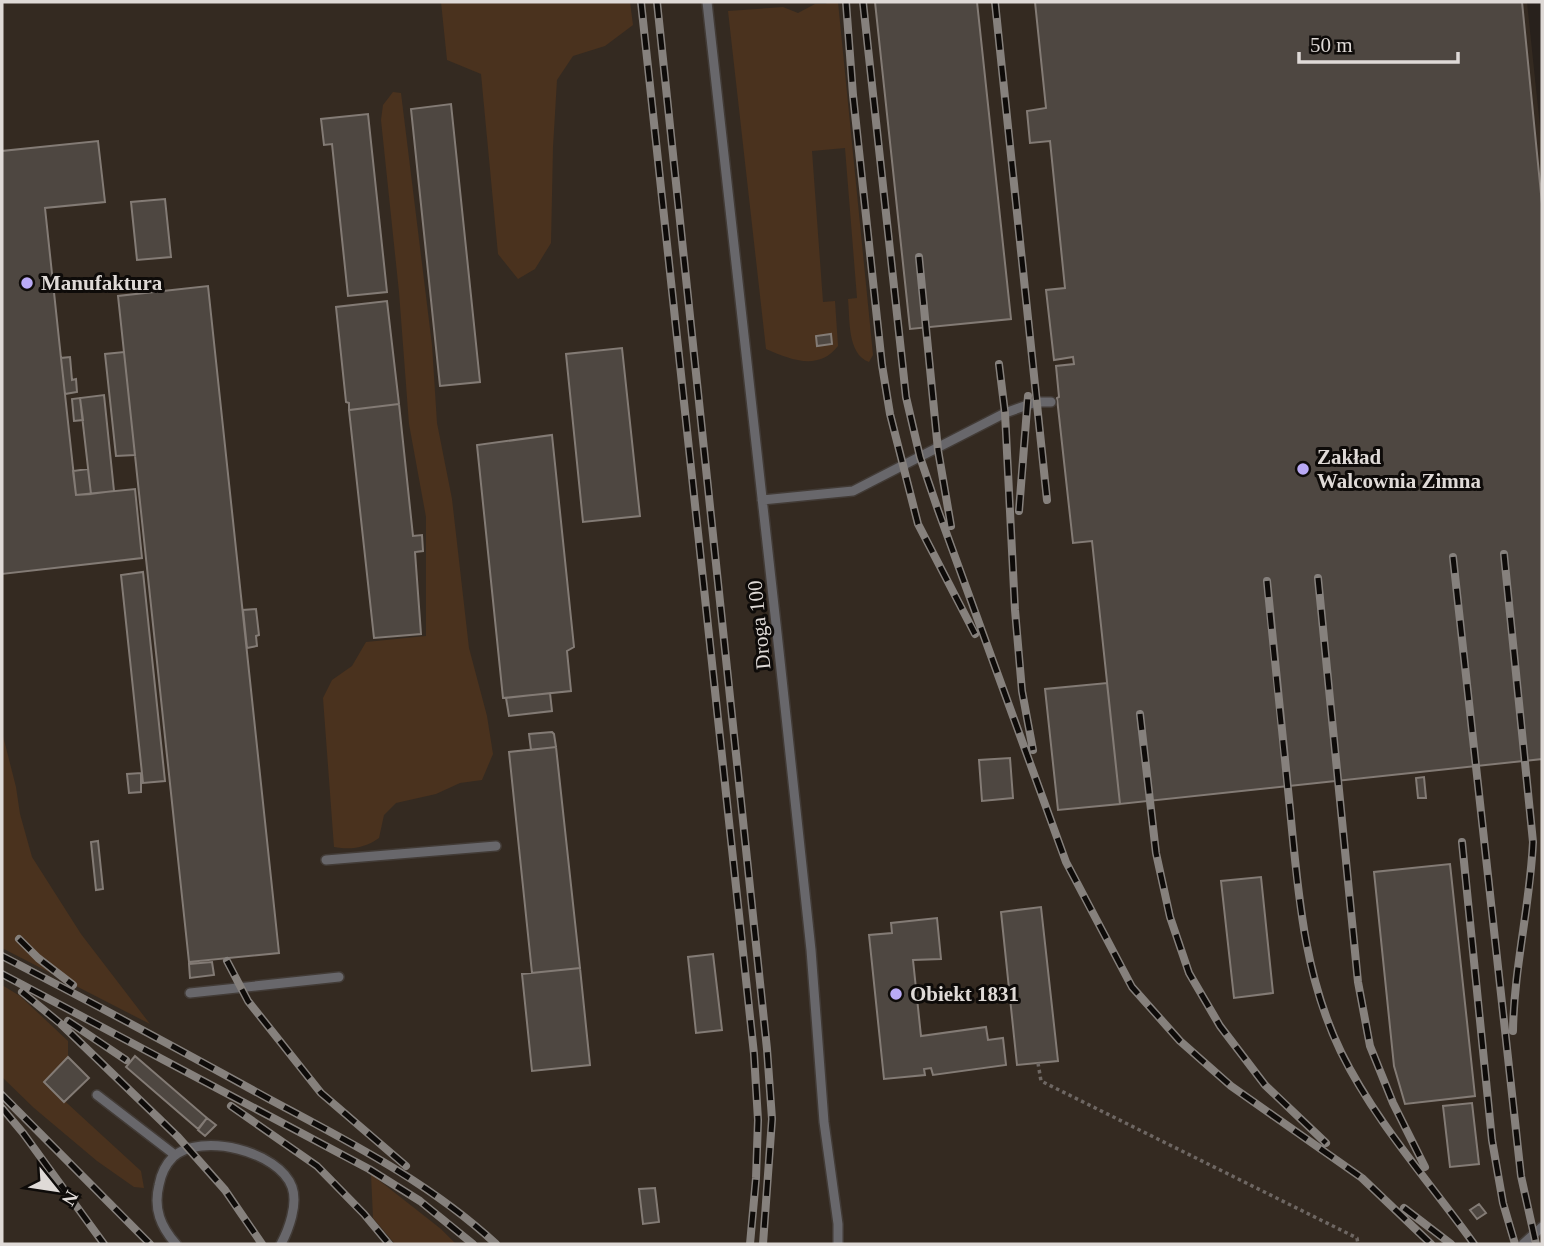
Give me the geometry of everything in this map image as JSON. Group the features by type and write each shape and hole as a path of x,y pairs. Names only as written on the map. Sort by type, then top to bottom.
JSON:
{"lane":[{"name":"Droga 100","path":"706,2 811,950 824,1122 838,1224 838,1244"},
{"path":"762,500 853,491 1005,413 1036,402 1051,402"},
{"path":"326,860 496,846"},
{"path":"190,993 339,977"},
{"path":"97,1095 175,1155"},
{"path":"176,1244 163,1228 158,1213 157,1192 162,1171 175,1155 193,1148 215,1146 258,1155 278,1167 292,1187 292,1211 281,1244"},
{"path":"1523,1244 1542,1227"}],"path":[{"path":"1038,1063 1041,1081 1357,1238 1358,1244"}],"shaded area":[{"path":"2,2 1527,2 1542,146 1542,1244 2,1244"},
{"path":"441,2 630,2 633,25 605,46 573,56 557,80 551,243 535,269 518,279 498,254 481,74 447,60"},
{"path":"838,2 873,355 869,362 857,352 850,326 848,299 857,298 845,148 812,151 823,302 835,301 838,346 822,359 813,361 785,357 766,349 728,11 783,7 798,13 815,4"},
{"path":"393,92 401,93 432,345 437,423 452,499 469,648 487,716 493,754 482,780 460,783 436,794 396,803 384,815 379,838 363,846 340,848 334,847 323,698 332,680 352,666 366,642 426,636 426,517 409,424 399,292 381,120 383,105"},
{"path":"2,732 32,857 81,934 150,1024 2,948"},
{"path":"2,985 20,996 68,1041 68,1057 44,1082 141,1171 144,1188 134,1187 97,1161 2,1077"},
{"path":"371,1174 456,1244 395,1244 373,1218"}],"building":[{"path":"875,2 977,2 1011,319 910,329"},
{"name":"Zakład Walcownia Zimna","path":"1035,2 1522,2 1542,204 1542,759 1120,804 1092,541 1073,543 1057,398 1056,366 1074,364 1073,357 1054,360 1046,290 1065,288 1050,141 1030,143 1027,111 1046,108"},
{"path":"451,104 480,382 440,386 411,109"},
{"path":"368,114 387,292 348,296 332,144 324,145 321,119"},
{"name":"Manufaktura","path":"98,141 105,202 45,208 76,495 135,489 142,558 2,574 2,151"},
{"path":"165,199 171,257 137,260 131,202"},
{"path":"208,286 279,953 189,962 118,296"},
{"path":"387,301 399,404 349,410 336,307"},
{"path":"831,334 832,344 817,346 816,336"},
{"path":"622,348 640,516 583,522 566,354"},
{"path":"124,352 135,455 116,456 105,354"},
{"path":"70,357 72,380 76,379 77,392 65,394 61,358"},
{"path":"104,395 114,491 91,494 80,398"},
{"path":"80,398 83,420 74,421 72,399"},
{"path":"399,404 413,536 422,535 423,551 415,552 421,634 374,638 349,410"},
{"path":"552,435 574,647 567,651 571,691 503,698 477,445"},
{"path":"88,469 91,494 76,495 73,471"},
{"path":"143,572 165,781 143,783 121,575"},
{"path":"256,609 259,635 256,636 257,646 247,648 243,610"},
{"path":"1107,683 1120,804 1058,810 1045,689"},
{"path":"550,693 552,711 509,716 506,698"},
{"path":"552,732 556,747 531,750 529,734"},
{"path":"556,747 580,968 532,973 509,752"},
{"path":"1010,758 1013,798 982,801 979,760"},
{"path":"141,773 141,792 129,793 127,774"},
{"path":"1424,777 1426,798 1418,798 1416,778"},
{"path":"98,841 103,889 96,890 91,842"},
{"path":"1450,864 1475,1096 1405,1104 1394,1066 1374,872"},
{"path":"1261,877 1273,993 1234,998 1221,881"},
{"path":"1041,907 1058,1061 1017,1065 1001,912"},
{"name":"Obiekt 1831","path":"937,918 941,959 913,960 921,1036 986,1027 988,1040 1003,1038 1006,1065 933,1075 931,1068 924,1069 925,1075 884,1079 869,935 892,933 891,923"},
{"path":"713,954 722,1030 696,1033 688,957"},
{"path":"212,962 214,975 190,978 189,964"},
{"path":"580,968 590,1065 532,1071 522,974"},
{"path":"135,1056 207,1118 198,1129 126,1067"},
{"path":"68,1057 89,1078 64,1102 44,1082"},
{"path":"1472,1103 1479,1164 1450,1167 1443,1106"},
{"path":"207,1118 216,1125 205,1136 198,1130"},
{"path":"655,1188 659,1222 643,1224 639,1189"},
{"path":"1479,1204 1486,1213 1477,1219 1470,1210"}],"railway":[{"path":"641,2 754,1054 758,1120 750,1244"},
{"path":"657,2 767,1049 772,1119 763,1244"},
{"path":"846,2 853,95 882,365 890,414 918,524 975,634"},
{"path":"863,2 906,397 920,457 1066,862 1132,987 1180,1041 1231,1086 1362,1178 1431,1244"},
{"path":"995,2 1047,500"},
{"path":"919,257 938,450 951,526"},
{"path":"999,364 1005,413 1022,691 1033,750"},
{"path":"1019,511 1028,396"},
{"path":"1504,554 1533,842 1513,1031"},
{"path":"1453,557 1521,1176 1536,1244"},
{"path":"1318,578 1358,982 1370,1046 1393,1103 1425,1167"},
{"path":"1267,581 1296,871 1305,933 1319,994 1341,1052 1370,1103 1474,1244"},
{"path":"1140,714 1156,853 1170,917 1189,973 1220,1026 1265,1085 1326,1143"},
{"path":"1462,842 1492,1140 1503,1203 1515,1244"},
{"path":"19,939 38,958 73,985"},
{"path":"2,956 358,1147 444,1201 496,1244"},
{"path":"227,961 248,1001 321,1093 406,1166"},
{"path":"2,974 369,1169 420,1201 473,1244"},
{"path":"22,992 61,1024 178,1137 225,1190 262,1244"},
{"path":"68,1021 126,1060"},
{"path":"2,1095 150,1244"},
{"path":"231,1106 317,1166 389,1244"},
{"path":"2,1108 104,1244"},
{"path":"1404,1208 1451,1244"}],"place":[{"name":"Manufaktura","path":"27,283"},
{"name":"Zakład Walcownia Zimna","path":"1303,469"},
{"name":"Obiekt 1831","path":"896,994"}]}
